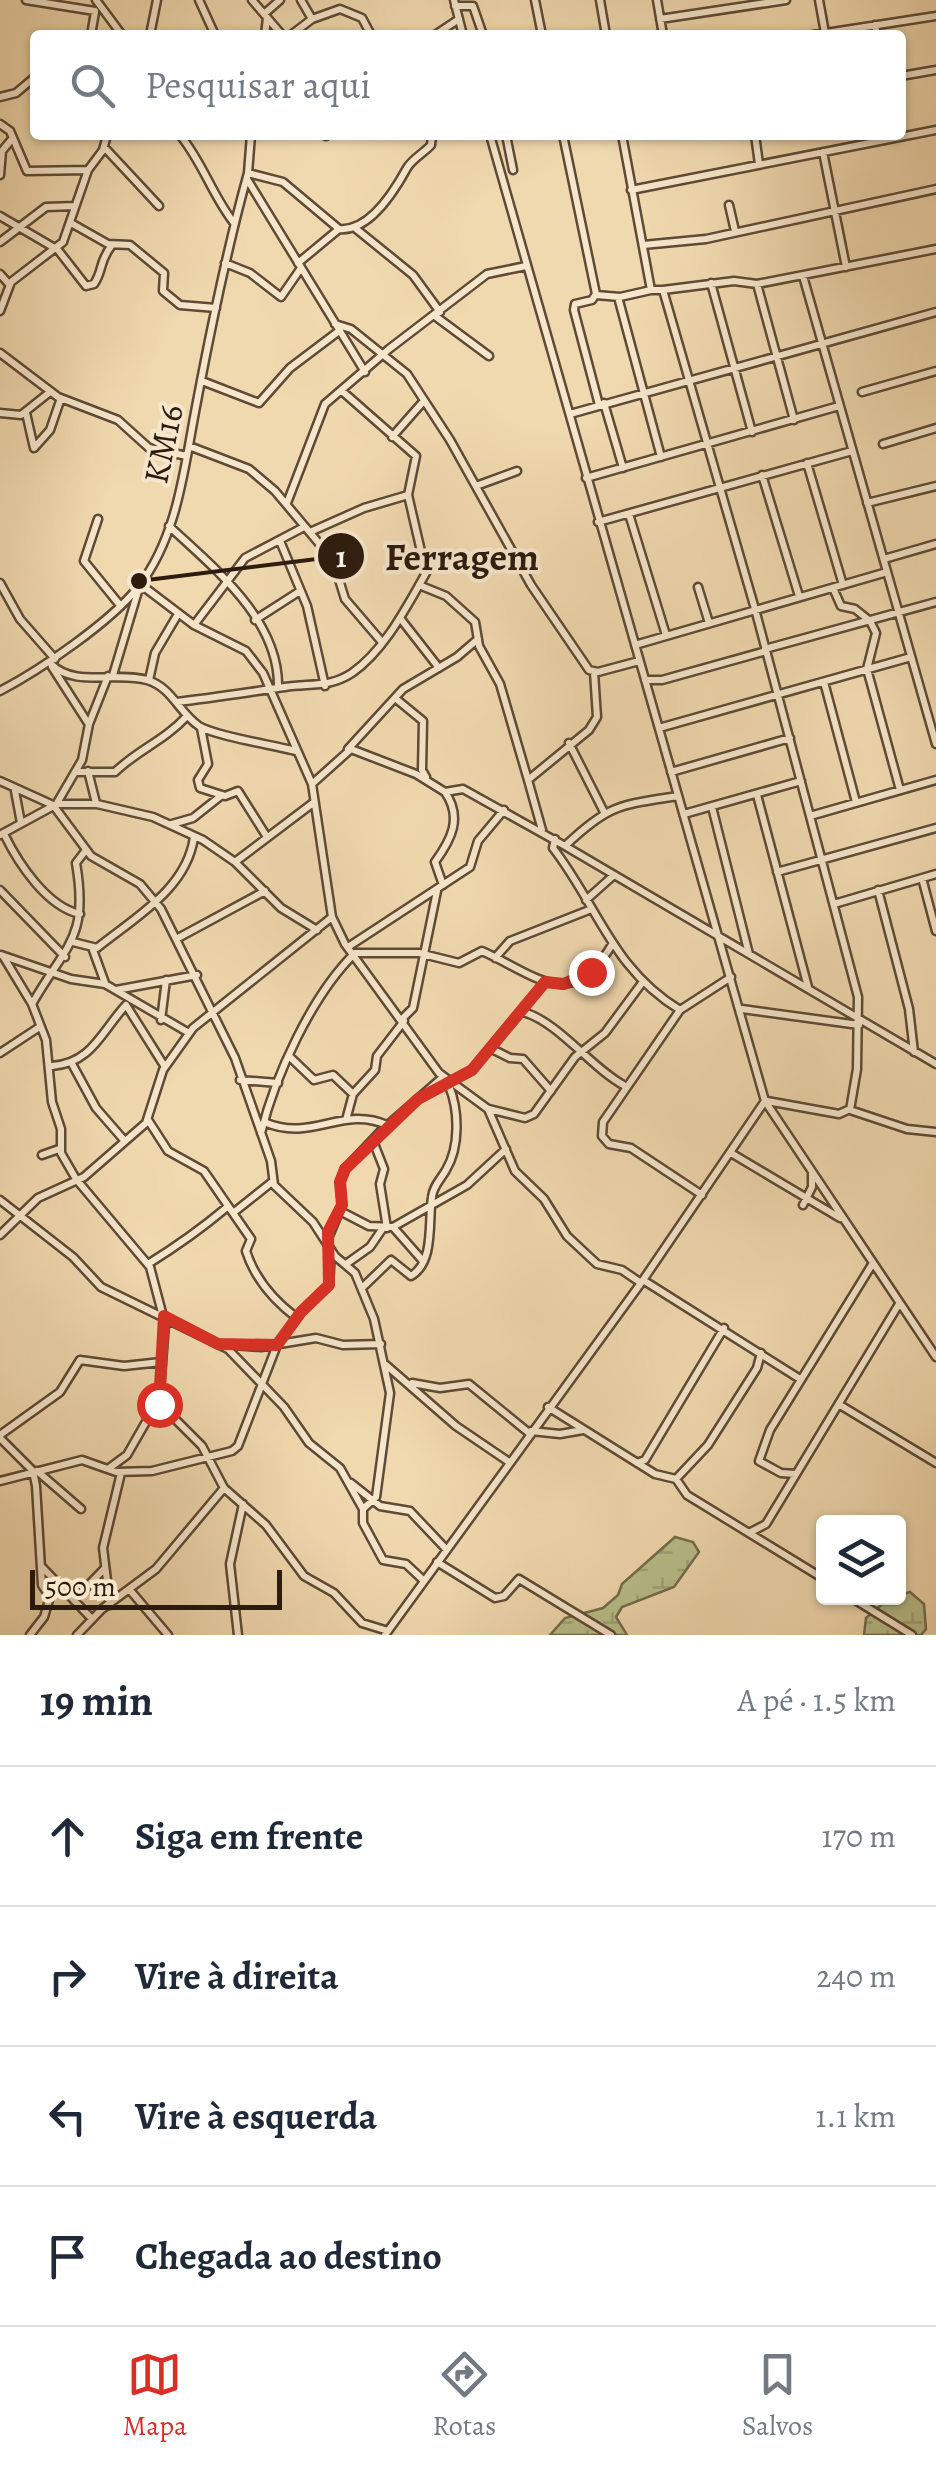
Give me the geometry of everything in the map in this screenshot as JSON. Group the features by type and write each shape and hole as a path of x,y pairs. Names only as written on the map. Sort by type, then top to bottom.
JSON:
{"street":[{"path":"26,0 97,5 118,30"},
{"path":"151,30 157,0"},
{"path":"199,0 213,30"},
{"path":"252,0 278,30"},
{"path":"265,30 266,15 280,0"},
{"path":"301,0 312,19"},
{"path":"534,0 541,30"},
{"path":"600,0 605,30"},
{"path":"657,0 662,30"},
{"path":"660,20 786,0"},
{"path":"820,0 825,30"},
{"path":"463,30 455,3 473,6 481,30"},
{"path":"91,30 97,5"},
{"path":"298,30 312,19 340,9 362,18 368,30"},
{"path":"844,30 936,16"},
{"path":"442,30 459,18"},
{"path":"875,25 876,30"},
{"path":"906,75 936,70"},
{"path":"0,97 18,91 30,81"},
{"path":"0,124 12,139 26,171 88,170"},
{"path":"906,134 936,130"},
{"path":"0,175 2,151 12,139"},
{"path":"0,312 10,284 58,250 88,170 106,140"},
{"path":"184,140 201,160 213,193 235,224"},
{"name":"KM16","path":"0,691 53,663 139,585 169,526 247,175 250,140"},
{"path":"226,263 250,273 281,297 300,266 339,229 355,228 402,186 409,166 432,140"},
{"path":"492,140 766,1101 936,1357"},
{"path":"507,140 513,170"},
{"path":"564,140 596,295"},
{"path":"623,140 651,290"},
{"path":"756,140 759,164"},
{"path":"631,190 876,140"},
{"path":"104,147 159,206"},
{"path":"496,154 510,152"},
{"path":"823,152 846,267"},
{"path":"247,175 283,182 339,229"},
{"path":"247,175 365,372"},
{"path":"643,246 834,212 936,189"},
{"path":"729,205 734,231"},
{"path":"0,242 49,206 74,206"},
{"path":"0,216 58,250 82,284 90,286 101,272 100,260 112,245"},
{"path":"71,223 112,245 130,244 156,264 165,276 163,291 180,305 216,308"},
{"path":"355,228 413,274 438,314 489,356"},
{"path":"623,468 601,404 575,304 596,295 618,297 711,283 757,284 936,249"},
{"path":"287,504 320,411 386,352 490,272 526,266"},
{"path":"0,274 10,284"},
{"path":"803,276 936,744"},
{"path":"711,283 752,432"},
{"path":"757,284 794,420"},
{"path":"663,290 755,609 834,904 859,1020 850,1109"},
{"path":"618,297 661,457"},
{"path":"570,414 936,312"},
{"path":"202,382 259,403 290,368 337,328 351,329 386,352 406,374 531,584 594,672 598,715 588,730 528,780"},
{"path":"0,352 50,392 109,414 149,448 187,456"},
{"path":"862,392 936,370"},
{"path":"176,702 325,686 356,671 400,618 419,585 426,570 408,495 417,458 342,391"},
{"path":"0,413 26,413 50,392"},
{"path":"26,413 34,448 50,430 62,398"},
{"path":"392,437 422,403"},
{"path":"586,478 839,406"},
{"path":"883,444 936,428"},
{"path":"189,446 249,469 287,504 338,568 350,606 381,642"},
{"path":"598,522 852,451"},
{"path":"807,463 843,585"},
{"path":"476,486 517,471"},
{"path":"762,475 799,596"},
{"path":"867,503 936,486"},
{"path":"194,624 245,558 307,530 408,495"},
{"path":"629,514 666,635"},
{"path":"98,520 88,538 84,564 119,604"},
{"path":"169,526 228,582 255,620 276,660 275,689"},
{"path":"280,541 300,591 325,686"},
{"path":"884,559 936,544"},
{"path":"635,644 887,572"},
{"path":"0,583 89,724"},
{"path":"80,914 61,908 16,860 2,834 55,804 74,773 139,585 194,624 246,651 275,689 312,784 332,917 382,1000 403,1021 447,1082 456,1110 453,1152 432,1191 422,1268 411,1276 391,1260 363,1288"},
{"path":"419,585 460,605 476,622 478,638 500,684 542,830"},
{"path":"698,587 708,623"},
{"path":"833,588 841,606 853,608 870,621 876,633 867,669 900,790"},
{"path":"255,620 300,591"},
{"path":"645,680 662,680 936,602"},
{"path":"149,680 155,653 178,614"},
{"path":"400,618 440,668"},
{"path":"312,784 395,698 473,646 478,638"},
{"path":"659,728 911,657"},
{"path":"594,672 639,662"},
{"path":"53,663 80,677 149,680 200,727 297,751"},
{"path":"824,682 856,802"},
{"path":"395,698 424,721 422,770 430,782"},
{"path":"74,773 115,772 134,754 165,740 188,716"},
{"path":"200,727 208,764 198,783 222,795 242,794 266,837"},
{"path":"672,772 790,738"},
{"path":"569,743 604,812"},
{"path":"346,1120 353,1094 375,1070 378,1056 413,1008 440,888 435,862 453,836 455,820 445,792 430,782 348,749"},
{"path":"88,771 91,795 97,804"},
{"path":"0,780 15,791 55,804 97,804 169,824 235,862 281,908 317,930"},
{"path":"810,816 936,780"},
{"path":"684,814 801,781"},
{"path":"445,792 463,789 542,830 665,901 721,940 936,1064"},
{"path":"15,791 22,823"},
{"path":"169,824 193,818 222,795"},
{"path":"756,795 808,989"},
{"path":"566,846 604,812 629,802 678,796"},
{"path":"235,862 313,803"},
{"path":"0,1481 82,1460 121,1473 209,1459 238,1446 277,1345 329,1285 331,1251 327,1241 272,1182 271,1161 240,1080 178,938 156,902 135,880 86,850 55,804"},
{"path":"712,808 749,955"},
{"path":"260,1134 278,1084 318,998 351,950 473,863 478,841 504,810"},
{"path":"778,872 936,828"},
{"path":"93,950 156,902 176,879 194,837"},
{"path":"555,839 552,846 590,910 642,983 680,1010"},
{"path":"32,1004 50,972 74,942 82,894 76,864 86,850"},
{"path":"834,904 936,874"},
{"path":"586,900 614,875"},
{"path":"922,878 936,932"},
{"path":"0,890 64,957"},
{"path":"878,890 909,1008 914,1052"},
{"path":"178,938 265,891"},
{"path":"496,958 510,941 590,910"},
{"path":"0,1235 38,1198 101,1164 123,1139 148,1120 164,1067 190,1033 250,980 272,969 332,917"},
{"path":"74,942 93,950 105,984"},
{"path":"351,950 426,954 457,963 482,951 524,976 564,984 602,963 613,943"},
{"path":"2,955 50,972 105,984 128,1001 190,1033"},
{"path":"2,955 32,1004 38,1028 46,1040 52,1066 52,1102 61,1128 59,1149 76,1179 148,1264 154,1298 164,1316 158,1400 128,1455 108,1470"},
{"path":"116,990 196,975"},
{"path":"702,1195 631,1148 608,1144 602,1138 604,1117 680,1010 731,976"},
{"path":"161,1020 166,980"},
{"path":"327,1241 340,1211 342,1173 387,1125 432,1090 472,1070 545,982"},
{"path":"447,1082 488,1109 530,1117 580,1050 605,1032 642,983"},
{"path":"52,1066 94,1050 128,1001"},
{"path":"128,1001 164,1067"},
{"path":"742,1009 859,1020"},
{"path":"521,1012 580,1050 598,1070 625,1086"},
{"path":"0,1052 38,1028"},
{"path":"490,1048 512,1059 523,1059 551,1091"},
{"path":"290,1057 314,1080 333,1074 353,1094"},
{"path":"70,1062 96,1108 123,1139"},
{"path":"240,1080 278,1084"},
{"path":"766,1101 839,1114 850,1109 907,1129 936,1132"},
{"path":"158,1400 209,1459 224,1488 266,1524 304,1576 334,1593 362,1623 386,1633 642,1281 766,1101"},
{"path":"488,1109 515,1171 544,1200 576,1246 596,1264 622,1270 642,1281 724,1328 800,1379"},
{"path":"264,1122 297,1133 346,1120 370,1118 387,1125"},
{"path":"148,1120 168,1151 204,1171 251,1239 246,1251 254,1274 272,1298 297,1318"},
{"path":"372,1140 384,1169 380,1184 388,1228"},
{"path":"42,1155 59,1149"},
{"path":"346,1264 370,1248 388,1228 467,1184 506,1149"},
{"path":"732,1153 805,1202 841,1218"},
{"path":"805,1202 812,1174"},
{"path":"148,1264 192,1238 203,1223 272,1182"},
{"path":"0,1200 72,1257 101,1287 218,1344 260,1384 308,1444 340,1468 363,1508 363,1523 383,1560 406,1564 422,1579"},
{"path":"340,1211 349,1219 388,1228 424,1261"},
{"path":"331,1251 363,1288 381,1344 390,1393 374,1501 363,1508"},
{"path":"797,1474 781,1473 759,1461 800,1379 872,1263"},
{"path":"750,1533 764,1526 900,1304"},
{"path":"643,1463 724,1328"},
{"path":"218,1344 277,1345 316,1338 343,1345 381,1344"},
{"path":"924,1338 936,1341"},
{"path":"676,1480 708,1445 757,1368 761,1352"},
{"path":"81,1509 0,1437 15,1420 55,1396 80,1360 124,1366 160,1362"},
{"path":"386,1365 456,1426 509,1462"},
{"path":"410,1383 440,1388 469,1384 530,1432 560,1434 584,1430"},
{"path":"840,1405 936,1463"},
{"path":"548,1406 676,1480 687,1495 816,1575"},
{"path":"30,1635 44,1616 50,1597 42,1585 34,1470"},
{"path":"110,1605 105,1568 106,1520 121,1473"},
{"path":"350,1482 383,1507 410,1510 446,1549"},
{"path":"77,1635 159,1566 224,1488"},
{"path":"238,1635 230,1564 243,1504"},
{"path":"437,1562 498,1599 520,1580 611,1635"},
{"path":"42,1567 76,1598 92,1619"},
{"path":"76,1598 105,1568"},
{"path":"129,1589 168,1635"},
{"path":"863,1605 912,1635"}],"green space":[{"path":"675,1537 693,1542 699,1552 674,1587 622,1607 616,1617 627,1635 550,1635 565,1618 603,1608 618,1595 622,1584"},
{"path":"910,1592 924,1604 926,1629 921,1635 864,1635 866,1618 881,1605 906,1605 906,1593"}],"place":[{"name":"Ferragem","path":"139,581"}],"route":[{"path":"159,1404 164,1316 218,1344 277,1345 301,1312 329,1285 332,1265 328,1232 342,1205 340,1182 345,1169 418,1099 479,1064 496,1038 545,982 564,984 591,972"}]}
